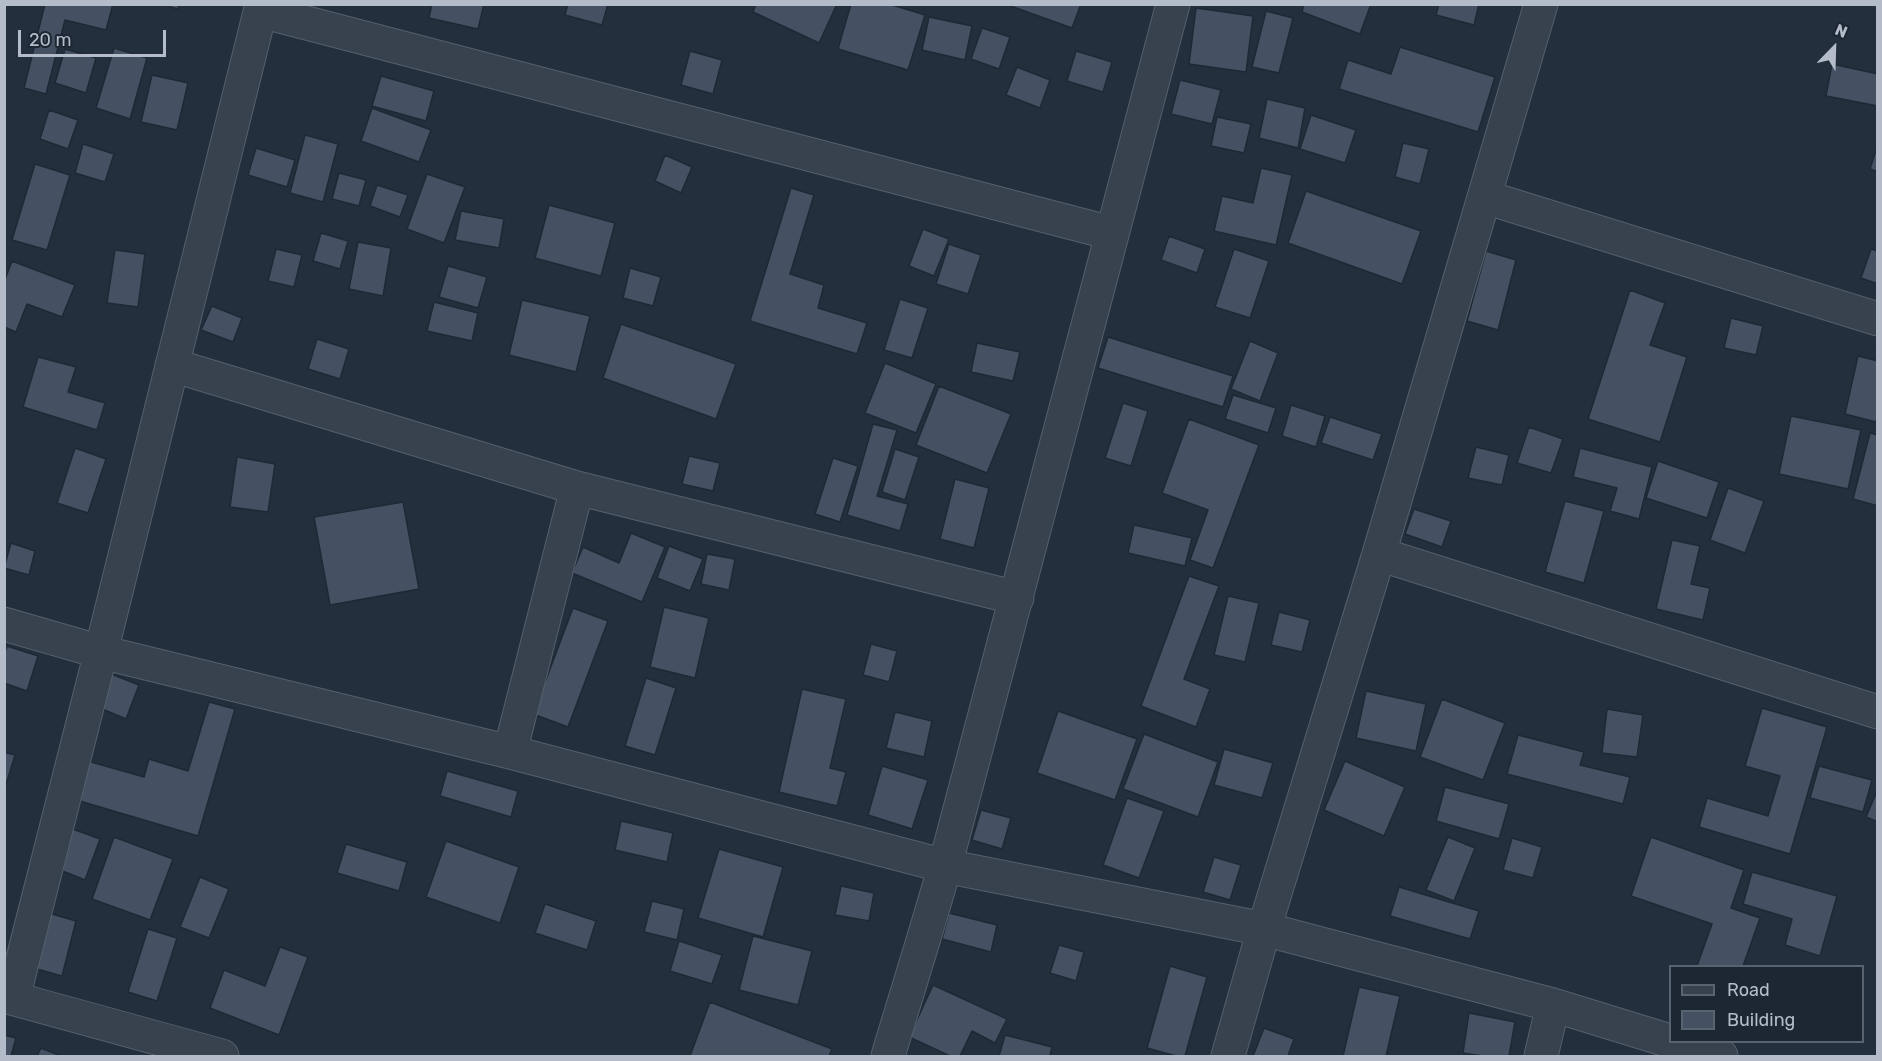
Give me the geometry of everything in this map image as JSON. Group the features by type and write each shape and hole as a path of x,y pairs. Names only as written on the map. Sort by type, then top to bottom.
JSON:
{"street":[{"path":"888,1056 945,866 1173,4"},
{"path":"1228,1056 1541,4"},
{"path":"222,1056 9,997 101,652 262,8 1111,233"},
{"path":"1485,197 1878,319"},
{"path":"172,365 577,488 1017,598"},
{"path":"510,752 577,488"},
{"path":"1379,554 1878,712"},
{"path":"4,624 101,652 510,752 945,866 1264,929 1553,1005 1669,1040"},
{"path":"1541,1056 1553,1005"},
{"path":"1678,1043 1722,1056"}],"building":[{"path":"45,4 113,4 106,30 65,20 46,94 24,88"},
{"path":"160,4 179,4 178,9"},
{"path":"432,4 484,4 478,29 429,18"},
{"path":"568,4 608,4 602,25 565,15"},
{"path":"756,4 837,4 819,43 753,12"},
{"path":"851,4 889,4 925,15 908,70 838,49"},
{"path":"1005,4 1081,4 1072,28"},
{"path":"1304,4 1371,4 1360,34 1302,12"},
{"path":"1439,4 1479,4 1474,25 1436,15"},
{"path":"1196,8 1253,16 1246,72 1189,64"},
{"path":"1266,11 1293,18 1279,73 1252,67"},
{"path":"929,17 972,26 965,60 922,50"},
{"path":"982,28 1010,37 999,69 971,59"},
{"path":"1400,47 1495,77 1478,132 1339,89 1348,60 1391,74"},
{"path":"114,48 147,58 130,119 96,108"},
{"path":"65,49 96,58 86,93 55,83"},
{"path":"690,51 722,60 713,94 681,85"},
{"path":"1076,51 1112,62 1103,92 1067,81"},
{"path":"1832,64 1878,74 1878,106 1826,96"},
{"path":"1017,67 1050,80 1040,108 1006,95"},
{"path":"152,75 188,83 177,130 141,122"},
{"path":"381,76 434,91 426,121 372,106"},
{"path":"1180,80 1221,90 1212,124 1171,114"},
{"path":"1267,99 1305,108 1298,148 1259,138"},
{"path":"372,108 431,130 419,162 361,141"},
{"path":"49,110 78,120 68,149 40,139"},
{"path":"1311,115 1356,130 1345,163 1300,149"},
{"path":"1217,117 1251,124 1244,153 1211,146"},
{"path":"305,135 338,144 323,202 290,193"},
{"path":"1403,143 1429,149 1420,184 1395,177"},
{"path":"83,144 114,154 105,182 75,173"},
{"path":"1878,144 1878,172 1870,169"},
{"path":"256,148 295,160 287,187 248,175"},
{"path":"665,155 692,167 681,193 655,181"},
{"path":"35,164 70,175 47,250 12,240"},
{"path":"1261,168 1292,175 1276,245 1214,231 1222,196 1253,203"},
{"path":"339,173 366,180 359,206 332,199"},
{"path":"427,174 465,187 444,243 407,229"},
{"path":"377,185 408,195 400,217 370,206"},
{"path":"791,188 814,195 790,274 824,285 818,308 867,323 857,354 750,321"},
{"path":"1306,191 1421,231 1402,284 1288,243"},
{"path":"549,205 615,223 601,276 535,258"},
{"path":"461,211 504,219 499,248 455,240"},
{"path":"923,229 949,239 934,276 909,266"},
{"path":"321,233 348,241 340,269 313,261"},
{"path":"1169,236 1205,249 1197,273 1161,260"},
{"path":"358,242 391,248 383,296 349,289"},
{"path":"949,244 981,255 968,294 936,284"},
{"path":"276,249 302,255 294,287 268,281"},
{"path":"1234,249 1269,261 1250,318 1215,307"},
{"path":"1871,249 1878,251 1878,284 1861,278"},
{"path":"115,250 145,254 138,307 107,303"},
{"path":"1486,251 1516,260 1498,330 1467,321"},
{"path":"12,261 75,285 62,317 27,304 16,332 4,327 4,282"},
{"path":"448,266 487,277 478,308 439,297"},
{"path":"630,268 661,277 653,306 623,298"},
{"path":"1630,290 1665,303 1650,345 1687,357 1660,442 1588,419"},
{"path":"900,299 928,308 912,358 884,350"},
{"path":"522,300 590,316 576,372 509,355"},
{"path":"434,302 478,313 472,341 427,331"},
{"path":"212,306 242,318 233,342 201,330"},
{"path":"1731,318 1763,326 1756,355 1724,348"},
{"path":"621,324 736,364 716,419 603,378"},
{"path":"1108,337 1233,376 1223,407 1098,368"},
{"path":"317,339 349,349 340,379 308,369"},
{"path":"1250,341 1278,353 1260,401 1231,389"},
{"path":"977,343 1020,352 1013,381 971,372"},
{"path":"1858,356 1878,361 1876,422 1845,414"},
{"path":"38,357 76,367 68,392 105,403 97,430 23,407"},
{"path":"885,363 936,384 916,433 865,413"},
{"path":"939,386 1011,414 987,473 916,445"},
{"path":"1233,395 1276,408 1268,433 1225,419"},
{"path":"1123,403 1148,411 1131,466 1105,458"},
{"path":"1291,405 1325,416 1316,447 1282,436"},
{"path":"1791,416 1861,430 1848,489 1779,474"},
{"path":"1330,417 1382,434 1373,460 1321,443"},
{"path":"1189,419 1259,445 1213,568 1190,560 1208,510 1162,493"},
{"path":"873,424 897,430 877,496 908,504 900,531 847,515"},
{"path":"1529,427 1563,439 1551,473 1517,463"},
{"path":"1870,433 1878,435 1878,506 1853,499"},
{"path":"1476,447 1509,455 1502,485 1468,478"},
{"path":"75,448 106,459 88,513 57,503"},
{"path":"1580,448 1652,467 1639,519 1610,511 1617,488 1573,477"},
{"path":"895,449 919,457 905,500 882,492"},
{"path":"689,456 720,463 713,491 682,484"},
{"path":"237,457 275,464 268,512 230,507"},
{"path":"833,458 858,466 840,522 815,514"},
{"path":"1658,461 1719,482 1707,518 1646,498"},
{"path":"955,479 989,488 974,548 940,539"},
{"path":"1728,488 1764,501 1745,553 1710,540"},
{"path":"1565,501 1604,511 1584,583 1545,572"},
{"path":"403,502 419,589 330,605 314,517"},
{"path":"1414,509 1451,521 1442,547 1405,534"},
{"path":"1134,525 1192,538 1185,566 1128,553"},
{"path":"631,533 665,547 642,602 572,573 583,547 619,563"},
{"path":"1672,540 1700,546 1691,584 1710,588 1703,620 1656,609"},
{"path":"11,543 35,551 29,575 4,568"},
{"path":"669,546 703,559 690,591 657,578"},
{"path":"707,554 735,559 729,590 701,584"},
{"path":"1189,576 1219,586 1184,679 1210,689 1196,727 1141,706"},
{"path":"1228,596 1259,603 1245,662 1214,655"},
{"path":"664,607 709,618 695,678 650,667"},
{"path":"573,608 608,621 568,727 533,714"},
{"path":"1279,612 1310,620 1302,652 1271,645"},
{"path":"871,644 897,651 889,682 863,675"},
{"path":"7,646 38,656 27,691 4,683 4,654"},
{"path":"101,670 139,685 126,719 88,703"},
{"path":"646,678 676,688 655,755 625,746"},
{"path":"802,689 846,699 830,768 846,772 837,806 779,792"},
{"path":"1366,691 1426,704 1416,751 1356,738"},
{"path":"1442,699 1505,723 1483,780 1420,757"},
{"path":"209,702 235,709 198,836 73,799 84,760 144,777 149,759 188,771"},
{"path":"1762,708 1827,727 1790,854 1699,827 1707,798 1768,816 1780,776 1745,766"},
{"path":"1607,709 1643,715 1637,757 1602,753"},
{"path":"1058,711 1137,739 1115,800 1037,773"},
{"path":"895,712 932,721 924,757 886,748"},
{"path":"1144,734 1218,762 1198,817 1123,789"},
{"path":"1518,735 1584,752 1580,765 1630,777 1623,804 1507,774"},
{"path":"1224,749 1273,763 1262,798 1214,785"},
{"path":"4,752 15,755 5,788 4,787"},
{"path":"1345,761 1405,787 1384,836 1324,810"},
{"path":"882,766 928,780 912,829 868,815"},
{"path":"1819,766 1872,780 1863,812 1810,798"},
{"path":"447,771 518,791 511,817 440,796"},
{"path":"1445,787 1509,804 1499,839 1436,821"},
{"path":"1878,789 1878,822 1866,817"},
{"path":"1127,798 1164,811 1139,878 1103,865"},
{"path":"981,810 1011,818 1002,849 972,840"},
{"path":"621,821 673,833 667,862 615,850"},
{"path":"70,828 100,839 85,880 55,868"},
{"path":"114,837 173,859 150,920 92,899"},
{"path":"1448,837 1475,848 1454,901 1426,890"},
{"path":"1651,837 1744,870 1731,908 1760,918 1743,965 1697,965 1712,924 1631,896"},
{"path":"1512,838 1542,847 1533,878 1503,870"},
{"path":"446,841 519,867 500,923 426,897"},
{"path":"346,844 407,862 399,891 337,873"},
{"path":"719,849 783,867 763,937 698,918"},
{"path":"1214,857 1241,865 1230,900 1203,892"},
{"path":"1752,872 1837,896 1820,956 1785,945 1792,919 1743,904"},
{"path":"200,877 229,889 209,938 180,927"},
{"path":"841,886 874,893 869,921 835,915"},
{"path":"1399,887 1479,911 1470,939 1390,916"},
{"path":"652,901 684,909 677,940 644,932"},
{"path":"545,904 596,921 587,950 535,933"},
{"path":"45,912 76,921 62,976 30,967"},
{"path":"949,913 997,925 991,952 942,939"},
{"path":"148,929 177,938 157,1001 128,992"},
{"path":"753,936 812,951 798,1005 739,990"},
{"path":"679,941 722,955 712,984 670,971"},
{"path":"1059,945 1084,952 1076,981 1050,973"},
{"path":"280,947 308,957 279,1035 210,1008 224,970 265,986"},
{"path":"1170,966 1207,977 1185,1056 1176,1056 1147,1048"},
{"path":"933,985 1007,1019 995,1043 972,1031 960,1056 950,1056 909,1037"},
{"path":"1359,987 1400,996 1386,1056 1343,1056"},
{"path":"710,1002 832,1049 829,1056 690,1056"},
{"path":"1469,1013 1515,1022 1509,1056 1463,1053"},
{"path":"1264,1028 1294,1039 1288,1056 1253,1056"},
{"path":"4,1035 16,1038 11,1056 4,1056"},
{"path":"1005,1035 1052,1047 1050,1056 999,1056"},
{"path":"41,1048 61,1056 37,1056"}]}
